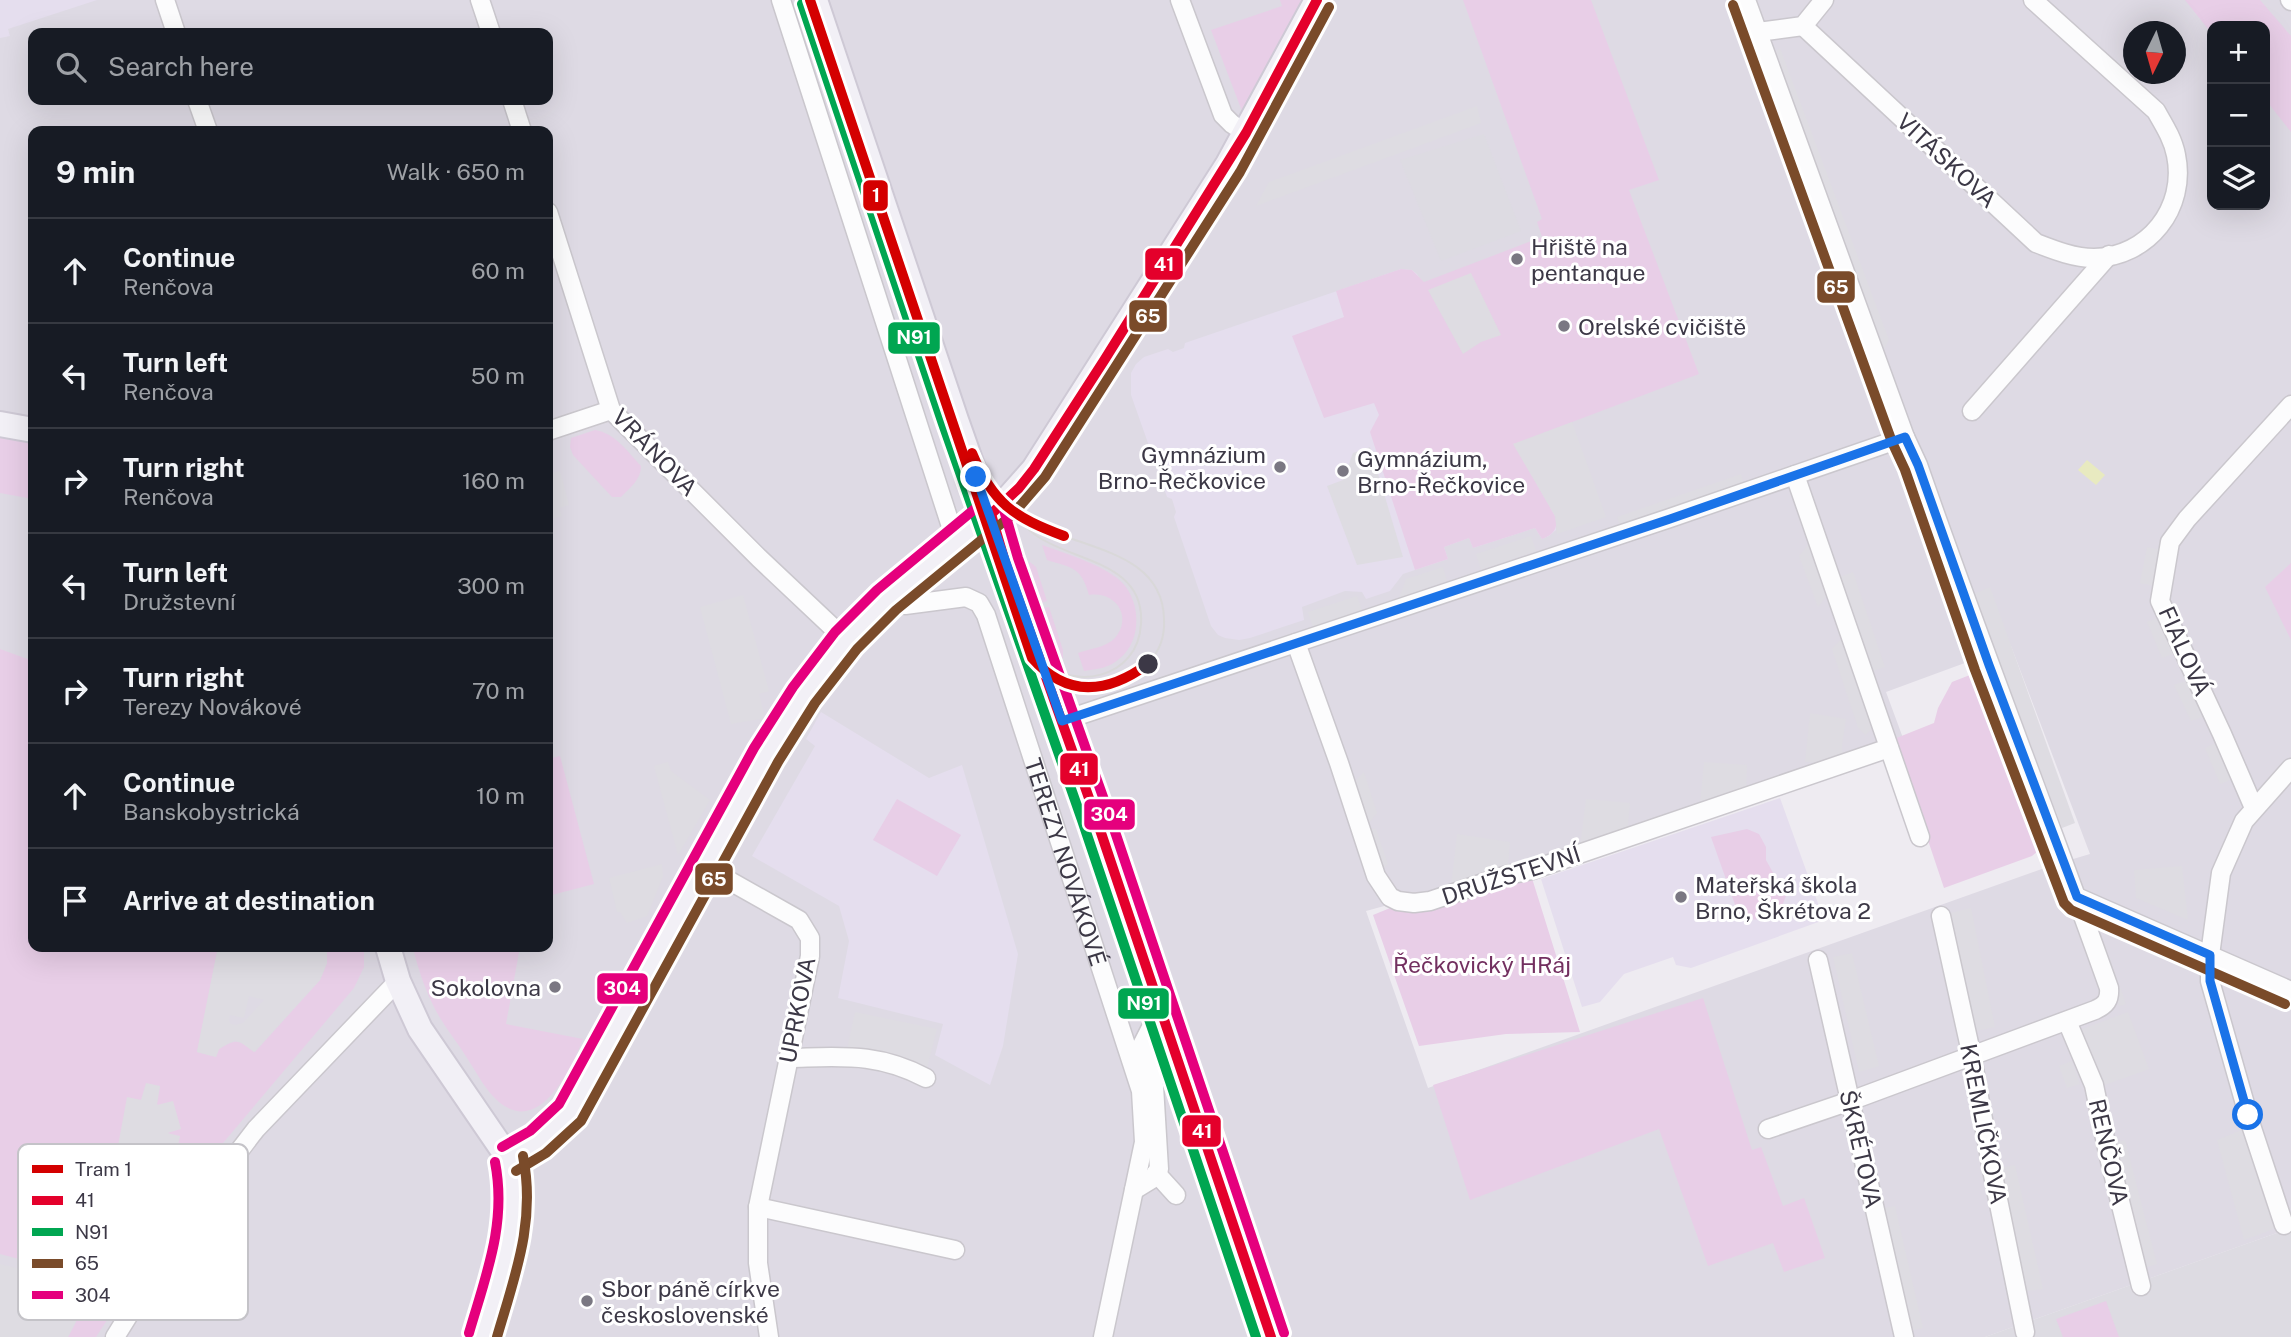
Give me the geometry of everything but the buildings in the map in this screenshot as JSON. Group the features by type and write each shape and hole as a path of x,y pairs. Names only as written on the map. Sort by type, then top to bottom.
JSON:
{"street":[{"path":"165,0 174,28"},
{"path":"480,0 489,28"},
{"path":"781,0 956,541"},
{"name":"TEREZY NOVÁKOVÉ","path":"815,0 956,420 1062,721 1271,1337"},
{"path":"1180,0 1223,114 1246,133"},
{"path":"509,1159 538,1142 569,1113 766,755 804,695 846,640 887,600 1020,488 1039,461 1246,133 1317,0"},
{"path":"1746,0 2109,988 2109,996 2102,1007 1972,1057 1768,1129"},
{"path":"1758,32 1803,26 1824,0"},
{"name":"VITÁSKOVA","path":"1803,26 2036,243 2080,257 2095,258 2132,249 2155,234 2168,215 2174,197 2178,176 2176,155 2168,131 2156,111 2033,0"},
{"path":"199,105 206,126"},
{"path":"514,105 520,126"},
{"name":"VRÁNOVA","path":"553,228 611,410 846,640"},
{"name":"VITÁSKOVA","path":"1972,411 2109,256"},
{"name":"FIALOVÁ","path":"2254,808 2160,601 2170,542 2187,519 2291,405"},
{"path":"553,429 611,410"},
{"path":"0,424 28,428"},
{"path":"1062,721 1905,437"},
{"path":"1795,475 1920,837"},
{"name":"TEREZY NOVÁKOVÉ","path":"887,600 905,605 966,597 979,603 986,615 1141,1091 1144,1142 1103,1337"},
{"name":"DRUŽSTEVNÍ","path":"1296,643 1376,876 1390,897 1402,902 1430,901 1532,870 1889,748"},
{"path":"2284,1225 2251,1125 2210,981 2210,955 2221,873 2244,821 2291,768"},
{"name":"UPRKOVA","path":"705,867 799,920 810,937 810,956 758,1207 758,1263 769,1337"},
{"path":"2077,897 2291,991"},
{"name":"KREMLIČKOVA","path":"1941,916 1972,1057 2025,1332"},
{"path":"389,952 398,981 425,1037 509,1159 514,1177 515,1213 482,1337"},
{"name":"ŠKRÉTOVA","path":"1818,960 1905,1337"},
{"path":"244,1144 398,981"},
{"path":"1134,1190 1152,1179 1159,1169 1154,1086 1142,1045 1160,1010"},
{"name":"RENČOVA","path":"2067,1021 2094,1085 2141,1286"},
{"path":"788,1058 862,1056 906,1067 926,1078"},
{"path":"1156,1173 1176,1195"},
{"path":"758,1207 954,1250"},
{"path":"116,1337 126,1320"}],"shaded area":[{"path":"0,0 2291,0 2291,1228 1985,1337 0,1337","holes":["2011,646 2090,854 1428,1088 1366,911 1417,897 1903,738 1886,692"]},
{"path":"0,0 97,0 8,29 10,36 0,38"},
{"path":"1780,48 1889,340 1883,352 1770,54"},
{"path":"1477,106 1481,123 1256,206 1269,182"},
{"path":"1484,134 1521,231 1441,261 1400,160"},
{"name":"Gymnázium, Brno-Řečkovice","path":"1401,269 1412,270 1417,274 1555,516 1556,530 1542,539 1535,528 1473,548 1469,538 1444,547 1448,559 1403,574 1390,591 1366,599 1362,592 1345,591 1302,607 1304,620 1239,640 1218,635 1211,626 1174,517 1176,512 1172,499 1167,497 1131,395 1131,373 1144,357 1168,349 1173,352 1184,348 1185,343"},
{"path":"1471,273 1501,335 1481,342 1463,354 1428,290"},
{"path":"1572,422 1606,517 1557,534 1555,516 1513,444"},
{"path":"1370,447 1403,557 1357,565 1327,486 1343,480 1353,453"},
{"path":"2087,460 2105,475 2096,485 2078,470"},
{"path":"560,471 569,505 559,508 562,516 553,519 553,473"},
{"path":"1741,474 1746,492 1623,534 1617,517"},
{"path":"1531,536 1536,551 1481,570 1476,554"},
{"path":"1811,541 1829,593 1818,607 1799,556"},
{"path":"2147,547 2161,550 2154,586 2140,583"},
{"path":"1443,567 1447,581 1399,598 1406,579"},
{"path":"1853,572 1885,667 1870,672 1837,578"},
{"path":"1990,587 2075,823 2062,828 1974,594"},
{"path":"743,595 769,691 759,694 765,718 731,724 700,607"},
{"path":"1357,596 1362,610 1313,627 1308,612"},
{"path":"2160,617 2175,653 2162,658 2147,622"},
{"path":"1844,636 1875,725 1866,735 1858,728 1832,649"},
{"path":"2188,680 2206,716 2191,721 2174,685"},
{"path":"821,712 929,778 962,765 1018,954 1003,1046 990,1085 935,1055 943,1024 838,998 849,941 839,906 752,856 815,746 806,739"},
{"path":"1810,713 1846,719 1842,746 1845,755 1822,763 1805,762"},
{"path":"2218,742 2233,779 2220,784 2205,748"},
{"path":"668,762 671,771 710,800 678,855 654,766"},
{"path":"1704,762 1747,765 1746,797 1699,814"},
{"path":"1364,772 1377,813 1366,827 1352,784"},
{"name":"Mateřská škola Brno, Škrétova 2","path":"1780,798 1824,920 1691,968 1676,965 1673,957 1624,974 1600,1002 1582,1007 1541,879"},
{"path":"1586,799 1630,803 1627,837 1579,854"},
{"path":"1367,828 1376,829 1388,864 1381,870"},
{"path":"1457,834 1510,842 1507,875 1450,895"},
{"path":"662,864 663,876 647,916 627,923 620,912 617,912 609,878"},
{"path":"2182,866 2188,920 2136,898 2134,870"},
{"path":"1971,908 1995,1027 1975,1031 1951,913"},
{"path":"2105,944 2126,1004 2119,1006 2098,946"},
{"path":"217,952 327,952 327,963 320,980 254,1052 234,1040 219,1049 216,1057 197,1052","holes":["249,996 264,1000 243,1023 231,1024 230,1015 244,1018"]},
{"path":"1852,953 1879,1066 1859,1072 1833,957"},
{"path":"855,1012 937,1029 925,1076 844,1063"},
{"path":"2128,1012 2149,1069 2102,1086 2094,1063 2077,1031"},
{"path":"2072,1061 2080,1084 2067,1088 2059,1066"},
{"path":"146,1083 160,1086 157,1105 173,1101 181,1129 167,1133 180,1136 178,1144 118,1144 127,1097 141,1100"},
{"path":"2254,1125 2284,1225 2244,1240 2217,1140"},
{"path":"2125,1140 2157,1264 2137,1270 2106,1144"},
{"path":"2015,1165 2043,1289 2019,1292 1992,1170"},
{"path":"1895,1206 1923,1328 1903,1332 1875,1210"},
{"path":"2291,1228 2291,1337 1985,1337"},
{"path":"0,1264 18,1268 18,1320 76,1320 68,1337 0,1337"}],"green space":[{"path":"1280,0 1309,0 1245,119 1211,30 1282,6"},
{"path":"1463,0 1591,0 1659,180 1629,190 1699,374 1514,444 1555,516 1554,530 1542,539 1535,528 1473,548 1469,538 1444,547 1448,559 1415,570 1370,432 1379,415 1374,403 1324,418 1292,336 1344,317 1336,291 1401,269 1412,270 1424,282 1542,237 1537,222 1542,219"},
{"path":"2185,0 2260,0 2291,36 2291,132 2270,105 2270,21 2207,21 2207,28"},
{"path":"595,430 615,439 641,466 637,479 621,497 612,497 573,455 571,438"},
{"path":"0,437 28,442 28,498 0,493"},
{"path":"1042,545 1100,567 1125,586 1135,607 1136,630 1127,651 1115,662 1103,668 1084,671 1078,653 1103,646 1115,638 1122,622 1119,607 1107,597 1089,595 1079,574 1070,567 1047,560"},
{"path":"1030,562 1036,567 1047,601 1041,603 1027,563"},
{"path":"2291,563 2291,640 2265,587"},
{"path":"1049,607 1063,650 1063,658 1059,659 1043,608"},
{"path":"0,649 28,659 28,952 217,952 197,1052 216,1057 219,1049 234,1042 241,1043 255,1052 320,980 327,963 327,952 364,952 364,967 354,988 222,1144 176,1144 180,1137 167,1133 181,1128 156,1103 160,1086 141,1100 123,1144 18,1144 18,1259 0,1254"},
{"path":"1975,673 2040,846 2032,856 1944,888 1894,739 1934,723 1938,708 1952,682"},
{"path":"560,756 594,884 553,895 553,758"},
{"path":"897,799 961,835 937,876 873,840"},
{"path":"1747,829 1759,834 1766,847 1766,860 1786,896 1780,911 1760,919 1739,916 1711,837"},
{"name":"Řečkovický HRáj","path":"1531,875 1580,1032 1506,1034 1419,1046 1373,915 1395,906"},
{"path":"414,952 519,952 506,1024 583,1039 571,1066 552,1094 528,1111 514,1110 499,1102 444,1024 421,976"},
{"path":"1703,998 1752,1150 1761,1147 1783,1206 1804,1198 1825,1258 1784,1272 1773,1243 1708,1266 1659,1129 1470,1200 1433,1085"},
{"path":"2106,1301 2119,1337 2063,1337 2056,1319"},
{"path":"76,1320 107,1320 96,1337 68,1337"}],"tram line":[{"name":"1","path":"810,0 1032,658 1059,680 1088,687 1118,681 1148,664"},
{"name":"1","path":"972,453 997,497 1018,515 1064,536"},
{"path":"1000,502 1040,538 1121,577 1132,589 1139,604 1141,624 1137,643 1128,657 1116,668 1101,675 1084,677 1068,675 1051,668 1037,657 1020,624"},
{"path":"1064,536 1130,562 1154,585 1161,600 1164,632 1156,654 1148,664"}],"transit line":[{"name":"41","path":"991,514 1019,488 1034,469 1105,359 1246,133 1317,0"},
{"name":"N91","path":"802,4 1256,1337"},
{"name":"65","path":"1733,5 1892,442 1905,470 1975,670 2064,903 2071,910 2285,1004"},
{"name":"65","path":"516,1171 546,1153 581,1121 778,762 815,703 857,649 896,610 1013,514 1045,477 1240,172 1329,7"},
{"name":"304","path":"502,1147 530,1131 559,1104 754,748 793,687 835,632 877,590 982,503"},
{"name":"304","path":"1004,510 1018,558 1108,811 1284,1333"},
{"name":"41","path":"991,514 1005,562 1095,815 1271,1337"},
{"name":"65","path":"497,1337 522,1248 527,1203 523,1156"},
{"name":"304","path":"469,1333 497,1228 498,1184 495,1162"}],"place":[{"name":"Hřiště na pentanque","path":"1517,259"},
{"name":"Orelské cvičiště","path":"1564,326"},
{"name":"Gymnázium Brno-Řečkovice","path":"1280,467"},
{"name":"Gymnázium, Brno-Řečkovice","path":"1343,471"},
{"name":"Mateřská škola Brno, Škrétova 2","path":"1681,897"},
{"name":"Sokolovna","path":"555,987"},
{"name":"Sbor páně církve československé","path":"587,1301"}],"route":[{"path":"976,477 1062,721 1670,519 1905,437 1918,465 1989,665 2077,897 2210,955 2210,981 2248,1115"}]}
